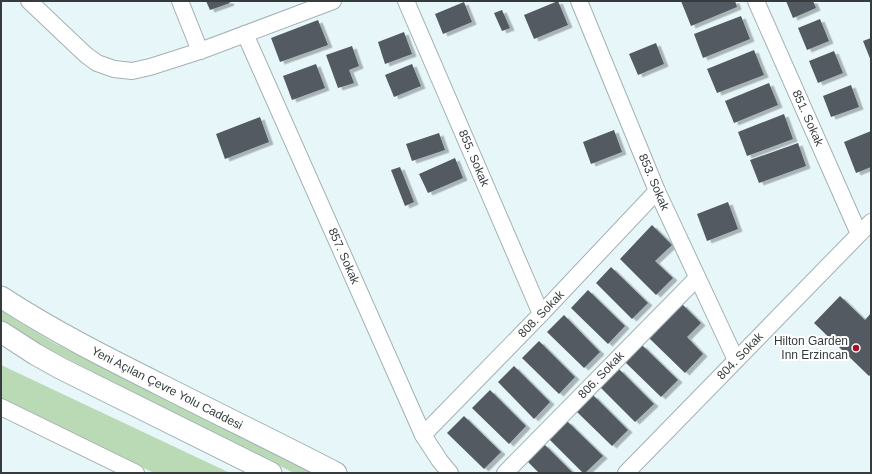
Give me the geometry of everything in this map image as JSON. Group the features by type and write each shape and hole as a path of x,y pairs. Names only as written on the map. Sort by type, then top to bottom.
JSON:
{"main road":[{"name":"Yeni Açılan Çevre Yolu Caddesi","path":"1,297 65,336 336,473"},
{"path":"1,332 60,368 270,473"}],"street":[{"path":"28,1 97,63 114,69 132,71 150,67 200,51 333,1"},
{"path":"180,1 200,51"},
{"name":"855. Sokak","path":"406,1 541,314"},
{"name":"853. Sokak","path":"579,1 657,192 736,360"},
{"name":"851. Sokak","path":"756,1 860,234"},
{"name":"857. Sokak","path":"245,34 423,435 440,461 450,473"},
{"name":"808. Sokak","path":"423,435 657,192"},
{"name":"804. Sokak","path":"626,473 871,222"},
{"name":"806. Sokak","path":"505,473 697,278"},
{"path":"1,407 136,473"}],"green space":[{"path":"1,310 54,343 312,473 294,473 45,347 1,320"},
{"path":"1,365 230,473 154,473 1,399"}],"building":[{"path":"206,1 229,1 230,3 210,10"},
{"path":"558,1 568,25 534,39 524,15"},
{"path":"681,1 735,1 737,7 691,26"},
{"path":"786,1 813,1 816,8 793,18"},
{"path":"464,2 472,22 443,34 435,14"},
{"path":"502,10 510,28 502,31 494,13"},
{"path":"741,16 750,39 703,58 694,34"},
{"path":"820,19 829,41 807,50 798,28"},
{"path":"318,20 328,45 280,62 271,38"},
{"path":"404,32 412,54 385,64 378,42"},
{"path":"871,38 871,61 863,41"},
{"path":"656,43 664,64 638,75 629,54"},
{"path":"352,46 359,66 349,70 354,83 338,88 326,55"},
{"path":"754,50 764,75 717,93 707,69"},
{"path":"834,51 843,73 818,83 809,61"},
{"path":"316,64 325,88 292,100 283,76"},
{"path":"412,64 421,86 394,97 385,75"},
{"path":"769,83 778,105 734,123 725,101"},
{"path":"851,85 859,107 831,117 823,96"},
{"path":"784,114 793,139 747,156 738,132"},
{"path":"260,117 269,142 225,159 216,134"},
{"path":"614,130 622,152 591,164 583,142"},
{"path":"871,131 871,167 856,173 844,142"},
{"path":"439,133 445,150 412,161 406,144"},
{"path":"798,143 806,166 759,183 750,160"},
{"path":"455,158 463,178 428,193 419,174"},
{"path":"400,167 414,202 405,206 391,170"},
{"path":"728,202 738,229 707,241 697,214"},
{"path":"652,225 672,245 655,261 673,278 656,295 620,259"},
{"path":"611,267 648,303 632,319 596,283"},
{"path":"588,290 625,326 608,344 571,308"},
{"name":"Hilton Garden Inn Erzincan","path":"840,296 865,320 871,313 871,374 869,376 814,323"},
{"path":"682,304 701,323 687,337 703,354 685,373 649,338"},
{"path":"564,315 600,352 584,368 547,332"},
{"path":"539,341 575,377 559,394 522,358"},
{"path":"642,345 678,380 661,397 625,362"},
{"path":"514,366 550,402 534,419 498,382"},
{"path":"619,369 654,404 635,422 600,387"},
{"path":"490,390 526,426 509,444 472,408"},
{"path":"593,395 628,430 612,446 576,411"},
{"path":"464,416 501,452 484,469 447,433"},
{"path":"567,421 603,456 585,473 583,473 549,439"},
{"path":"544,444 573,473 539,473 527,461"}],"place":[{"name":"Hilton Garden Inn Erzincan","path":"856,348"}]}
